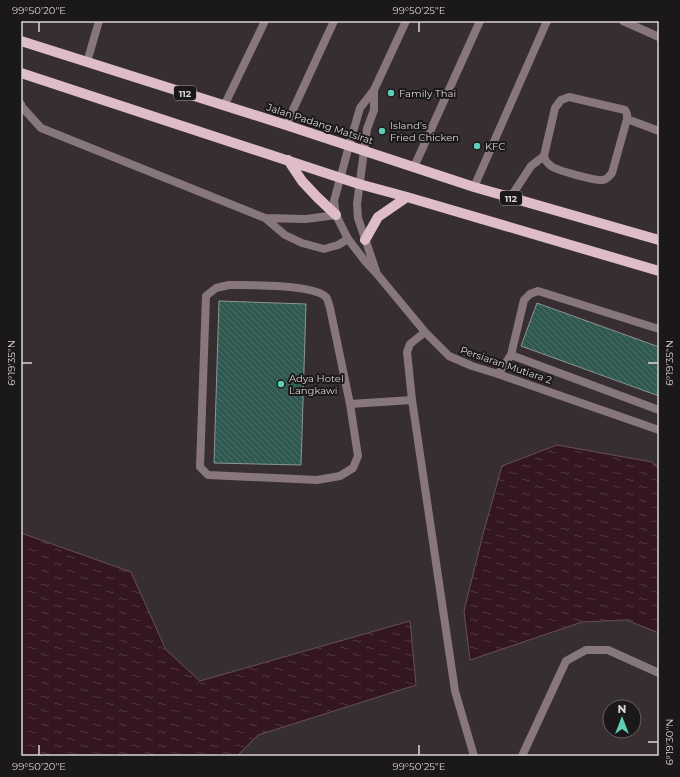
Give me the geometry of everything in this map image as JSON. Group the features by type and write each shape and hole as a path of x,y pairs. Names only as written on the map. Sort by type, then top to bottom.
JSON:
{"main road":[{"name":"Jalan Padang Matsirat","path":"21,40 474,187 659,240"},
{"path":"21,73 359,184 659,271"},
{"path":"288,160 307,186 336,216"},
{"path":"365,240 378,217 407,197"}],"street":[{"path":"87,62 99,21"},
{"path":"224,106 265,21"},
{"path":"286,125 334,21"},
{"path":"374,90 406,21"},
{"path":"414,167 480,21"},
{"path":"474,187 547,21"},
{"path":"623,21 659,38"},
{"name":"Persiaran Mutiara 2","path":"374,90 360,108 334,201 336,216 348,239 365,261 425,332 449,356 472,366 659,430"},
{"name":"Persiaran Mutiara 2","path":"374,90 374,110 367,130 359,184 357,211 377,274"},
{"path":"569,97 625,110 627,119 612,173 607,179 587,178 552,167 546,162 544,156 556,108 561,100 569,97"},
{"path":"21,104 41,128 265,218 285,235 302,243 324,249 338,246 348,239"},
{"path":"627,119 659,131"},
{"path":"510,198 531,166 544,156"},
{"path":"265,218 306,219 336,216"},
{"path":"229,284 292,287 319,292 327,298 350,404 358,456 353,468 340,476 317,480 208,475 200,466 206,296 216,288 229,284"},
{"path":"498,374 512,355 524,300 530,294 538,291 659,329"},
{"path":"425,332 410,344 407,352 412,400 455,691 474,756"},
{"path":"512,355 659,410"},
{"path":"350,404 412,400"},
{"path":"522,756 566,661 586,650 608,650 659,673"}],"water":[{"path":"557,445 652,462 659,468 659,633 626,620 582,622 470,660 464,611 502,466"},
{"path":"21,533 131,572 166,650 200,681 410,621 416,685 258,735 237,756 21,756"}],"building":[{"path":"219,301 306,304 301,465 214,463"},
{"path":"537,303 659,347 659,396 521,346"}],"place":[{"name":"Family Thai","path":"391,93"},
{"name":"Island's Fried Chicken","path":"382,131"},
{"name":"KFC","path":"477,146"},
{"name":"Adya Hotel Langkawi","path":"281,384"}]}
